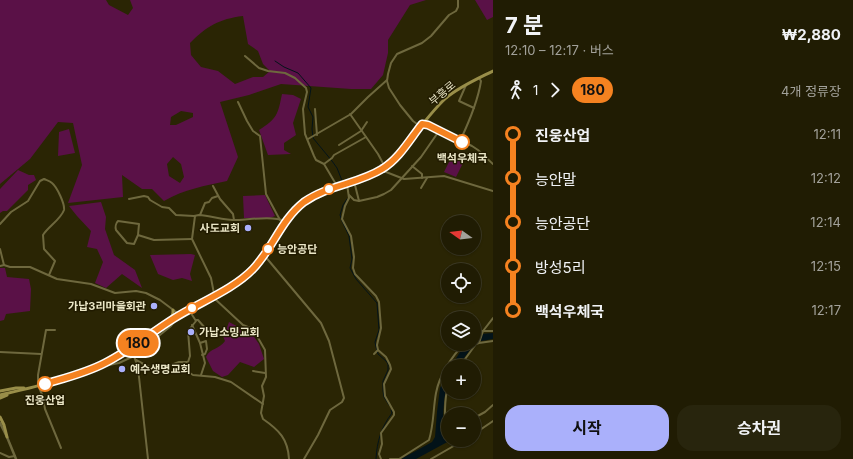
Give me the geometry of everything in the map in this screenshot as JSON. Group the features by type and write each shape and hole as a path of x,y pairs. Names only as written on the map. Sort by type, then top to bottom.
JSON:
{"main road":[{"name":"부흥로","path":"0,393 12,392 79,374 96,367 117,357 173,319 242,278 252,270 264,255 286,221 308,200 337,186 347,184 384,168 446,98 466,85 493,71"},
{"path":"134,356 137,348 158,333 168,323 173,316 173,310"},
{"path":"0,393 16,388 26,388"},
{"path":"0,398 12,392"},
{"path":"0,417 7,437"}],"street":[{"path":"458,0 458,7 456,10 449,15 432,36 422,43 397,54 391,62 387,80 390,88 408,116 417,124 428,125 478,150 493,164"},
{"path":"245,56 259,68 268,71 285,73 295,78 306,88 307,92 304,109 305,134 316,160 324,164 337,186"},
{"path":"460,141 474,108 481,80 479,78"},
{"path":"308,139 350,114 387,80"},
{"path":"466,85 459,101 474,108"},
{"path":"238,102 253,131 260,136 266,194 280,220"},
{"path":"315,109 317,135"},
{"path":"350,114 384,164 386,172 409,180 444,176 493,191"},
{"path":"338,145 361,130 367,122"},
{"path":"349,195 354,200 359,201 384,194 421,157 439,130"},
{"path":"324,164 334,155 366,136"},
{"path":"412,166 422,174 422,178"},
{"path":"421,188 427,178"},
{"path":"0,224 11,212 28,201 40,180 44,179 52,183 60,196 64,210 43,235 44,249 55,261 49,276"},
{"path":"354,181 359,201"},
{"path":"347,184 349,198 345,206 342,219 350,236 354,257 353,268 355,274 376,296 379,302 381,328 376,342 378,350 386,357 390,365 390,369 384,384 385,396 394,412 394,415 381,432 382,444 379,454 381,459"},
{"path":"213,186 218,196 233,214 234,220"},
{"path":"129,199 144,196 148,197 150,200 162,207 169,208 176,215 200,215 234,220 256,218 286,221"},
{"path":"200,215 205,203 218,196"},
{"path":"195,216 192,239 210,278 214,292 214,299 243,325 250,327 265,350 266,377 262,386 264,396 261,413 262,418 271,425 284,440 288,448 289,459"},
{"path":"117,222 139,224 138,235 134,244 127,243 115,228 117,222"},
{"path":"138,235 154,240 192,239"},
{"path":"0,249 4,265"},
{"path":"264,255 321,323 329,341 344,398 342,402 330,410 304,459"},
{"path":"0,266 30,267 57,279 91,284 115,293 136,291 146,293 160,300 180,315"},
{"path":"189,310 196,320 198,320 213,337"},
{"path":"481,337 483,331 493,318"},
{"path":"96,367 119,363 134,356 171,326 174,322 173,319"},
{"path":"136,360 157,370 179,362 187,362 189,359 188,329 196,320"},
{"path":"192,325 200,343 205,363 201,375"},
{"path":"55,330 46,330 38,375 38,385 43,397 45,409 61,448"},
{"path":"483,331 493,331"},
{"path":"200,343 206,341 207,346 205,354 202,355"},
{"path":"481,343 493,341"},
{"path":"128,349 136,360 148,459"},
{"path":"374,354 378,350"},
{"path":"390,459 398,458 430,440 433,428 436,392 439,382 450,361 458,351"},
{"path":"0,352 42,354"},
{"path":"183,363 182,368 193,374 231,382 263,404"},
{"path":"253,371 265,373"},
{"path":"481,414 493,405"},
{"path":"481,429 493,421"},
{"path":"0,424 15,458"},
{"path":"431,459 452,447"},
{"path":"0,453 15,458"}],"shaded area":[{"path":"0,0 106,0 109,5 128,15 133,8 130,0 426,0 410,5 388,40 388,53 383,75 371,89 281,84 249,95 220,102 238,157 227,181 187,191 164,201 152,189 142,189 122,175 123,197 68,203 82,165 73,123 58,122 30,159 0,184","holes":["243,16 248,44 258,51 263,64 270,71 263,77 253,77 235,84 218,71 201,67 191,55 190,43 214,24 227,19","181,111 193,113 193,117 176,125 170,125 171,117","173,157 181,164 184,177 180,183 169,176 167,164"]},
{"path":"475,0 493,0 493,17 487,20"},
{"path":"282,94 293,95 301,99 293,123 296,135 284,143 284,150 291,154 268,155 259,130 270,123 276,115"},
{"path":"69,129 75,153 58,156 59,132"},
{"path":"452,156 463,163 456,177 444,172"},
{"path":"18,170 29,175 34,175 36,180 28,185 28,190 7,211 0,213 0,189"},
{"path":"265,195 275,216 270,218 244,218 243,196"},
{"path":"101,202 106,217 105,229 114,255 135,270 142,288 122,274 106,288 95,283 103,262 97,249 87,247 91,231 69,206"},
{"path":"150,255 195,255 190,274 192,281 182,278 173,280 158,274"},
{"path":"0,268 5,268 7,277 29,279 31,289 30,311 6,314 4,320 0,321"},
{"path":"229,322 252,334 259,344 264,359 254,367 240,362 228,375 222,377 213,371 206,357 210,352 223,344 225,341 222,334 225,333"},
{"path":"493,333 493,339 481,341 481,334"},
{"path":"461,351 469,351 463,359 456,359"},
{"path":"441,386 441,399 445,399 444,407 441,407 441,445 416,459 401,459 432,442 435,437"}],"waterway":[{"path":"275,61 298,73 311,88 308,107 313,117 313,138 337,168 343,183"},
{"path":"347,199 343,205 340,215 349,236 352,259 350,268 356,279 377,303 379,330 375,342 378,354 388,364 388,370 383,381 383,391 384,397 389,405"},
{"path":"376,459 380,435 392,413 391,410"}],"bus line":[{"name":"180","path":"45,384 79,374 106,363 173,319 235,283 252,270 259,262 286,221 303,204 324,191 365,178 382,169 398,154 422,124 428,125 462,142"}],"place":[{"name":"백석우체국","path":"462,142"},
{"name":"사도교회","path":"248,228"},
{"name":"능안공단","path":"268,249"},
{"name":"가납3리마을회관","path":"154,306"},
{"name":"가납소밍교회","path":"191,332"},
{"name":"예수생명교회","path":"122,369"},
{"name":"진웅산업","path":"45,384"}]}
